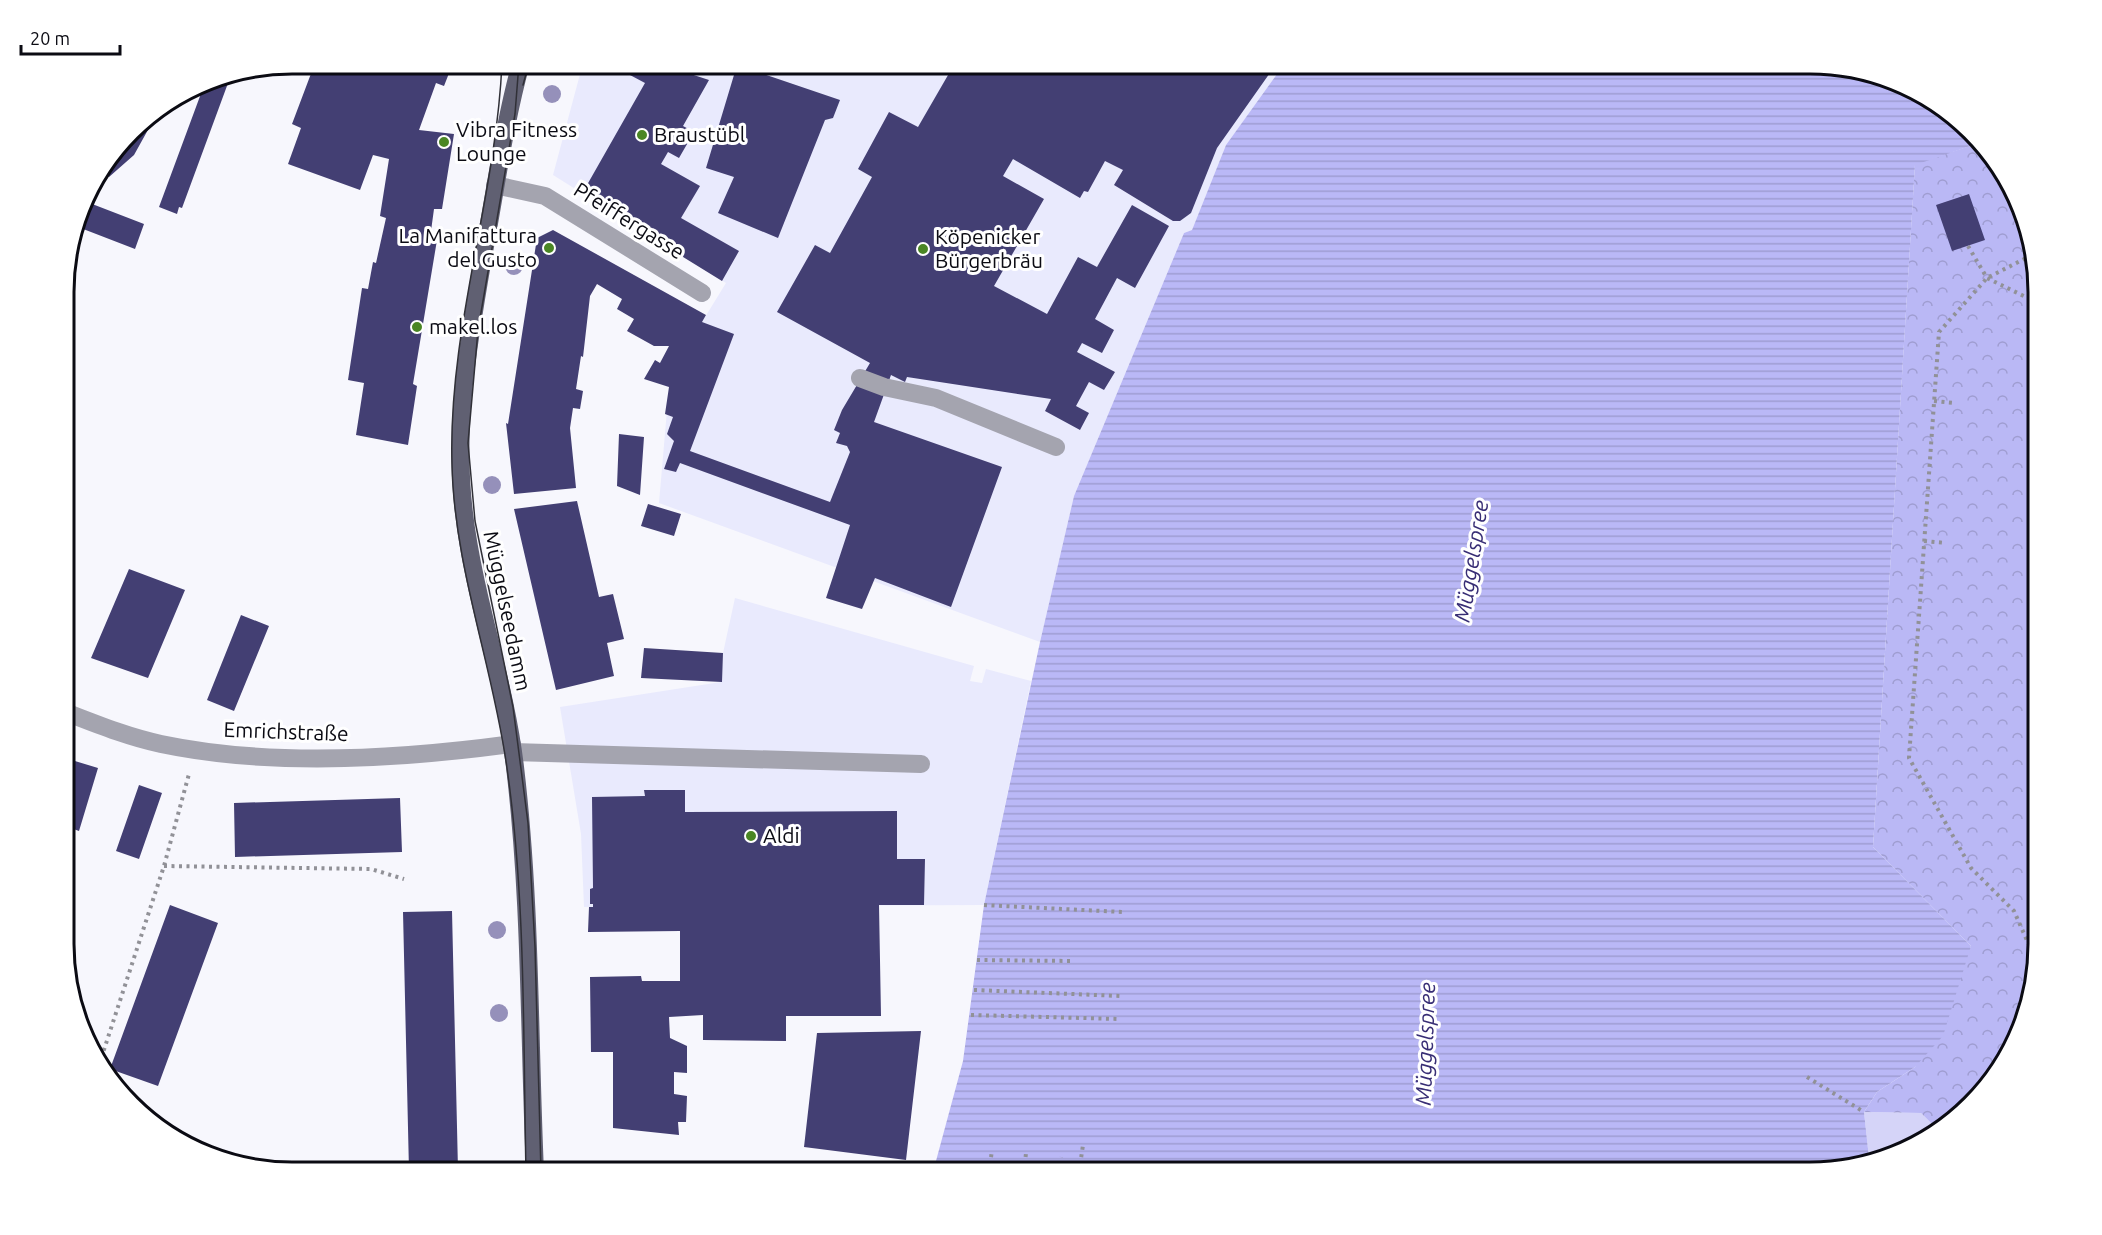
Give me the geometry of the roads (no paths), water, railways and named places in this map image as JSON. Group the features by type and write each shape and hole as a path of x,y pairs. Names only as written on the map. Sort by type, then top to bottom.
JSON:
{"main road":[{"name":"Müggelseedamm","path":"519,74 495,185 471,330 459,445 467,538 513,748 525,875 535,1162"}],"street":[{"name":"Pfeiffergasse","path":"495,185 545,196 702,293"},
{"path":"860,378 885,387 936,398 1056,447"},
{"name":"Emrichstraße","path":"74,715 158,744 255,757 378,756 513,748 921,764"}],"water":[{"name":"Müggelspree","path":"1277,74 1825,74 1867,81 1907,96 1943,118 1973,145 1915,165 1873,847 1971,946 1943,1036 1915,1067 1877,1092 1864,1112 1869,1154 1839,1160 1811,1162 936,1162 963,1061 984,905 1040,642 1074,496 1184,233 1192,230 1226,145"}],"tram line":[{"path":"501,74 491,163 457,363 452,464 459,541 501,730 513,818 521,919 526,1162"},
{"path":"518,74 515,114 478,330 468,443 475,521 513,707 528,823 535,947 541,1162"},
{"path":"523,85 526,74"}],"place":[{"name":"Braustübl","path":"642,135"},
{"name":"Vibra Fitness Lounge","path":"444,142"},
{"name":"La Manifattura del Gusto","path":"549,248"},
{"name":"Köpenicker Bürgerbräu","path":"923,249"},
{"name":"makel.los","path":"417,327"},
{"name":"Aldi","path":"751,836"}]}
